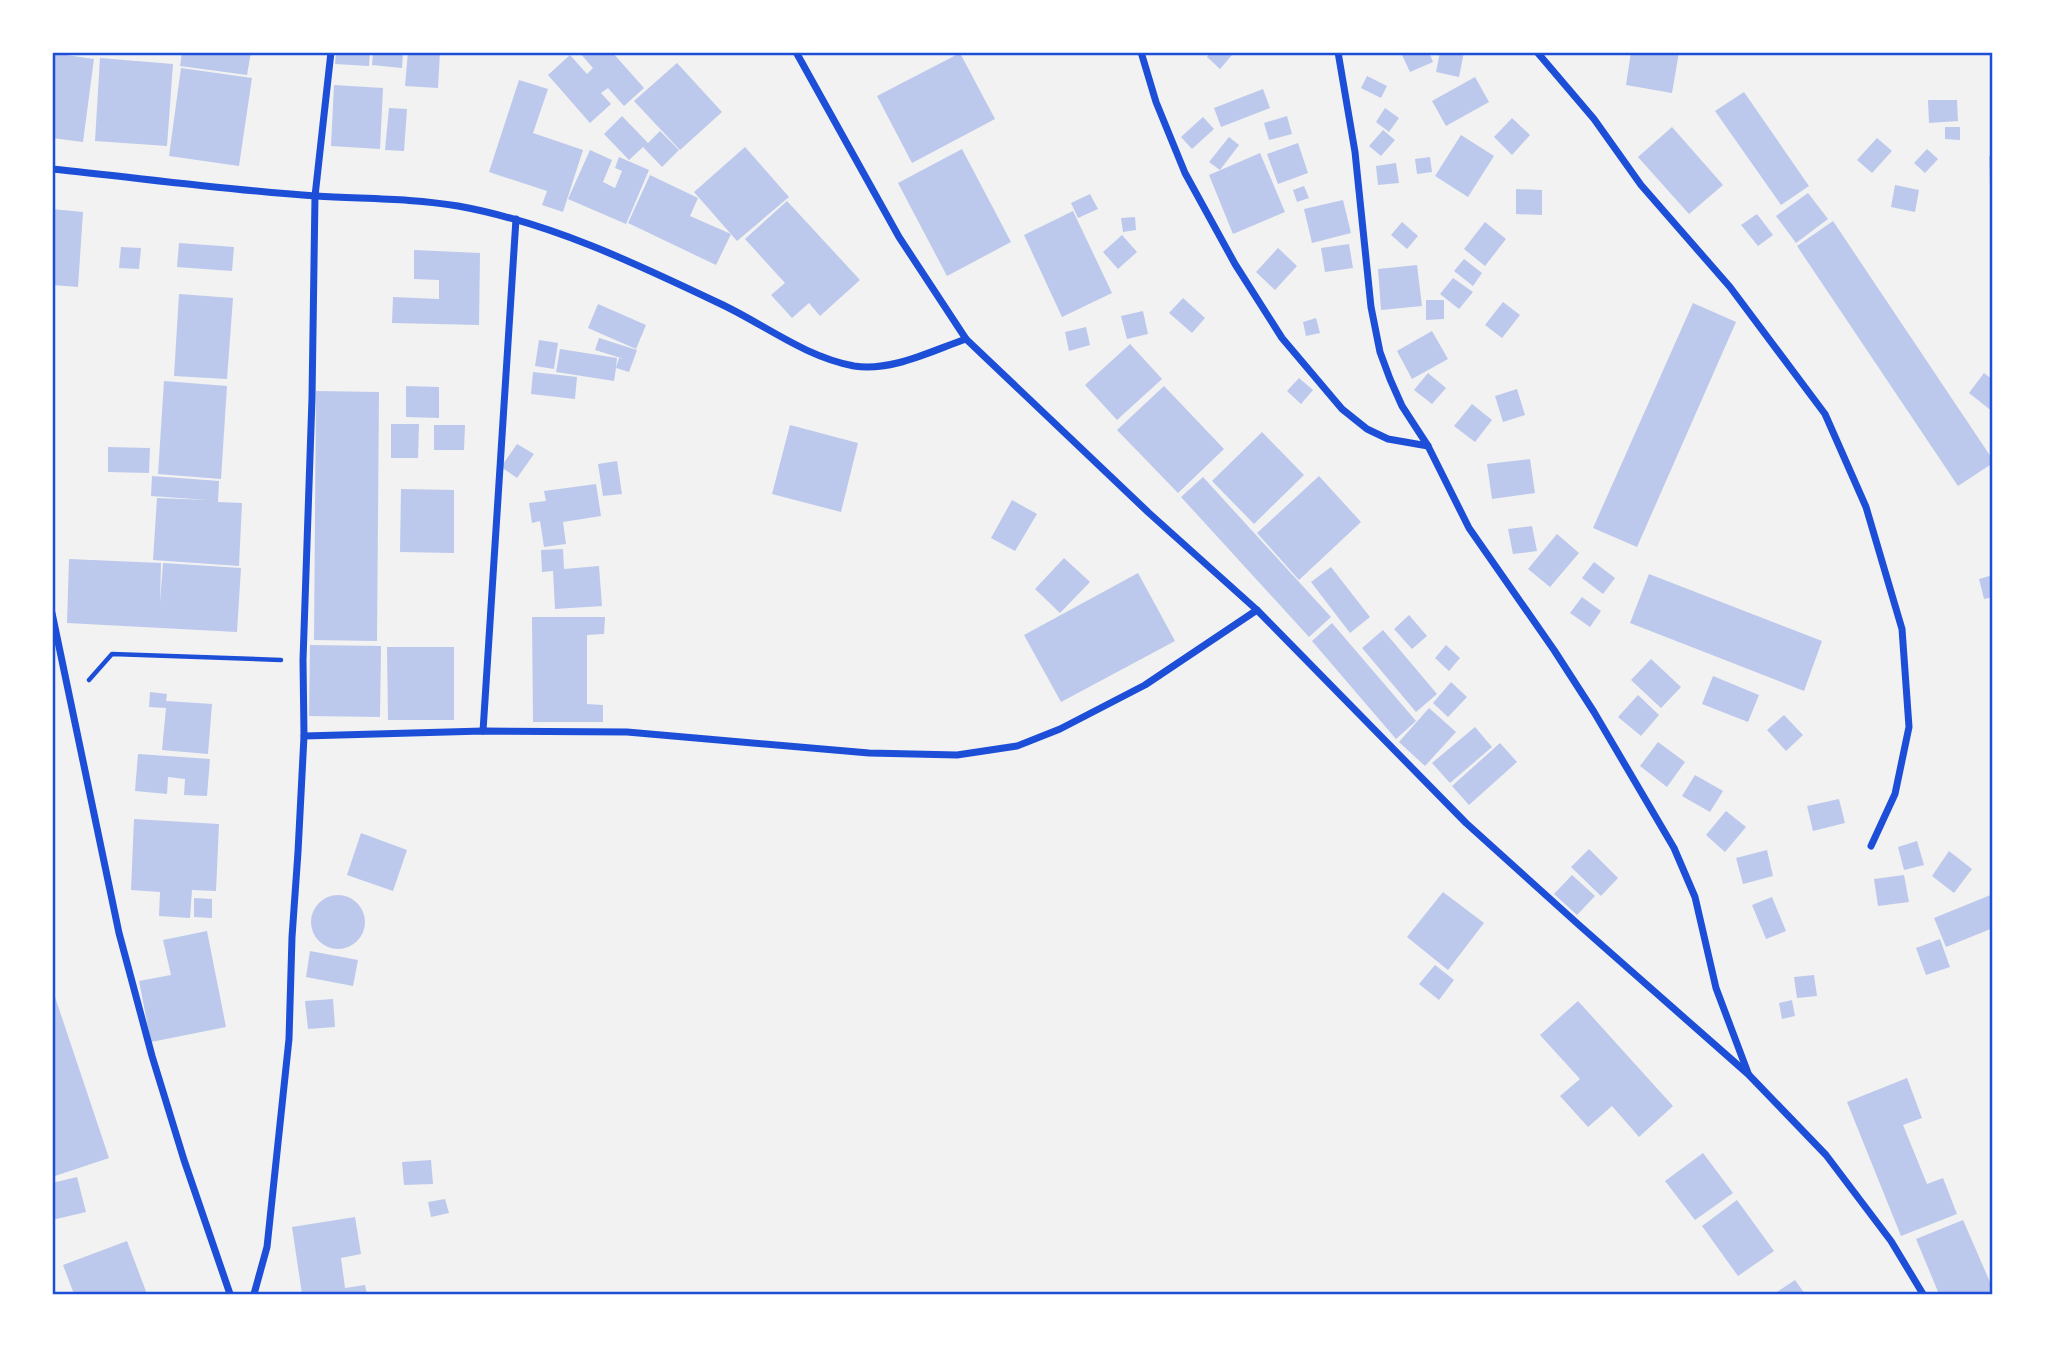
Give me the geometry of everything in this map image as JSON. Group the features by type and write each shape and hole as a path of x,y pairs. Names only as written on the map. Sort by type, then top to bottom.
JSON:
{"street":[{"path":"254,1294 267,1247 289,1039 304,736 303,660 312,398 315,196 331,52"},
{"path":"796,52 899,237 966,339 1139,504 1257,610 1466,823 1748,1074 1826,1156 1891,1241 1923,1294"},
{"path":"1141,52 1156,102 1185,173 1235,264 1282,338 1342,409 1367,429 1388,439 1428,446"},
{"path":"1338,52 1354,152 1371,307 1380,352 1402,406 1428,446 1469,528 1594,712 1674,848 1695,897 1716,988 1748,1074"},
{"path":"1536,52 1594,120 1641,185 1730,287 1825,414 1866,507 1902,629 1909,727 1895,794 1871,846"},
{"path":"52,169 315,196 418,201 460,206 516,219 612,254 728,307 806,351 855,366 881,366 906,360 966,339"},
{"path":"483,731 516,219"},
{"path":"304,736 483,731 627,732 869,753 957,755 1017,746 1060,729 1145,685 1257,610"},
{"path":"52,613 119,933 184,1160 230,1294"}],"path":[{"path":"72,700 111,654 303,660"}],"building":[{"path":"182,52 251,52 247,75 180,66"},
{"path":"336,52 370,52 369,66 335,64"},
{"path":"373,52 403,52 402,68 372,65"},
{"path":"408,52 440,52 438,88 405,86"},
{"path":"579,52 612,52 644,88 624,106 608,88 601,93 611,104 590,123 548,75 570,55 587,74 593,68"},
{"path":"1210,52 1229,52 1232,55 1220,69 1207,57"},
{"path":"1407,52 1429,52 1433,62 1410,72 1402,55"},
{"path":"1440,52 1464,52 1459,77 1436,72"},
{"path":"1631,52 1679,52 1672,93 1626,85"},
{"path":"52,53 94,59 83,142 52,138"},
{"path":"960,53 995,119 912,163 877,96"},
{"path":"100,58 173,64 167,146 95,141"},
{"path":"677,63 722,112 680,150 634,101"},
{"path":"181,68 252,78 239,166 169,156"},
{"path":"1367,76 1387,86 1381,98 1361,88"},
{"path":"1475,77 1489,102 1446,126 1432,101"},
{"path":"519,80 548,89 533,133 583,150 563,212 542,205 547,191 489,172"},
{"path":"334,85 383,88 380,149 331,146"},
{"path":"1263,89 1270,108 1221,127 1214,108"},
{"path":"1744,92 1809,186 1781,205 1715,111"},
{"path":"1928,100 1957,100 1958,121 1929,123"},
{"path":"389,108 407,109 404,151 385,150"},
{"path":"1385,108 1399,118 1389,132 1376,122"},
{"path":"622,116 648,143 660,131 679,150 662,167 643,147 629,160 604,134"},
{"path":"1287,116 1292,134 1269,140 1264,123"},
{"path":"1203,117 1214,129 1192,149 1181,137"},
{"path":"1512,118 1530,135 1512,155 1494,137"},
{"path":"1672,127 1723,185 1689,214 1638,157"},
{"path":"1945,127 1960,127 1960,140 1945,139"},
{"path":"1383,130 1395,140 1381,156 1369,146"},
{"path":"1461,135 1494,156 1468,197 1435,176"},
{"path":"1229,137 1239,145 1220,170 1209,162"},
{"path":"1877,138 1892,151 1872,173 1857,160"},
{"path":"1298,143 1308,173 1278,184 1267,154"},
{"path":"745,147 789,197 737,241 694,192"},
{"path":"962,149 1011,242 947,276 898,183"},
{"path":"1927,149 1938,159 1925,173 1914,163"},
{"path":"590,150 612,160 603,182 615,188 622,171 615,168 619,157 649,170 626,224 568,199"},
{"path":"1260,153 1285,212 1233,234 1209,175"},
{"path":"1989,156 1993,156 1993,187 1990,187"},
{"path":"1430,157 1432,172 1417,174 1415,159"},
{"path":"1396,163 1399,183 1378,185 1376,166"},
{"path":"650,175 698,198 690,216 731,234 716,265 628,223"},
{"path":"1895,185 1919,190 1915,212 1891,207"},
{"path":"1304,186 1309,198 1297,202 1293,190"},
{"path":"1516,189 1542,190 1542,215 1516,214"},
{"path":"1808,193 1828,219 1796,243 1776,216"},
{"path":"1090,194 1098,209 1078,218 1071,203"},
{"path":"1343,200 1351,233 1312,243 1304,209"},
{"path":"787,201 860,280 820,316 809,303 792,318 771,295 785,283 745,239"},
{"path":"52,209 83,212 78,287 52,285"},
{"path":"1073,211 1112,293 1062,317 1024,235"},
{"path":"1757,214 1773,235 1758,246 1741,225"},
{"path":"1135,217 1136,230 1123,232 1121,218"},
{"path":"1833,221 1993,460 1993,463 1958,486 1797,246"},
{"path":"1402,222 1418,236 1407,249 1391,235"},
{"path":"1485,222 1506,239 1485,266 1464,249"},
{"path":"1122,235 1137,252 1118,269 1103,252"},
{"path":"179,243 234,247 232,271 177,267"},
{"path":"1349,244 1353,268 1325,272 1321,248"},
{"path":"121,247 141,248 139,269 119,268"},
{"path":"1278,248 1297,266 1275,290 1256,272"},
{"path":"414,250 480,253 479,325 392,323 393,297 439,299 439,280 414,279"},
{"path":"1464,259 1482,273 1473,286 1454,271"},
{"path":"1417,265 1422,306 1381,310 1378,269"},
{"path":"1453,278 1473,292 1459,309 1440,294"},
{"path":"179,294 233,298 227,379 174,376"},
{"path":"1183,298 1205,318 1192,333 1169,313"},
{"path":"1426,300 1444,300 1444,319 1426,320"},
{"path":"1503,302 1520,315 1502,338 1485,325"},
{"path":"1693,303 1736,322 1637,547 1593,528"},
{"path":"598,304 646,325 636,349 588,328"},
{"path":"1143,311 1148,334 1127,339 1121,316"},
{"path":"1316,318 1320,333 1306,336 1303,322"},
{"path":"1086,327 1090,345 1069,351 1065,332"},
{"path":"1432,331 1448,359 1412,379 1397,351"},
{"path":"599,338 637,350 629,372 616,368 619,358 624,359 595,350"},
{"path":"539,340 558,343 554,369 535,366"},
{"path":"1130,344 1162,379 1117,420 1085,385"},
{"path":"560,349 617,358 614,381 556,372"},
{"path":"533,372 577,377 575,399 531,394"},
{"path":"1428,373 1446,388 1432,404 1414,390"},
{"path":"1984,373 1993,380 1993,412 1969,393"},
{"path":"1299,378 1313,390 1301,404 1287,391"},
{"path":"164,381 227,386 221,479 158,474"},
{"path":"406,386 439,387 439,418 406,417"},
{"path":"1164,386 1224,449 1178,493 1117,430"},
{"path":"1517,389 1525,415 1503,422 1495,396"},
{"path":"316,391 379,392 377,641 314,640"},
{"path":"1472,404 1492,420 1475,442 1454,426"},
{"path":"391,424 419,424 418,458 391,458"},
{"path":"434,425 465,425 464,450 434,450"},
{"path":"790,425 858,443 841,512 772,494"},
{"path":"1262,432 1304,475 1254,524 1212,481"},
{"path":"517,444 534,454 517,478 501,467"},
{"path":"108,447 150,448 149,473 108,472"},
{"path":"1530,459 1535,493 1492,499 1487,464"},
{"path":"617,461 622,494 603,496 598,464"},
{"path":"152,476 219,481 218,502 242,503 239,566 153,560 157,498 208,500 151,496"},
{"path":"1319,476 1361,522 1299,580 1257,533"},
{"path":"1203,477 1331,617 1309,637 1181,497"},
{"path":"596,484 601,516 563,522 566,544 544,547 540,521 532,523 529,503 546,501 544,491"},
{"path":"401,489 454,490 454,553 400,552"},
{"path":"1012,500 1037,514 1015,551 991,538"},
{"path":"1532,526 1537,551 1513,554 1508,529"},
{"path":"1557,534 1579,553 1550,587 1528,569"},
{"path":"563,549 564,569 599,566 602,606 555,609 553,571 542,572 541,550"},
{"path":"1064,558 1090,582 1060,613 1035,589"},
{"path":"69,559 161,563 160,603 163,563 241,568 237,632 67,623"},
{"path":"1594,562 1615,578 1603,594 1582,578"},
{"path":"1331,567 1370,617 1350,633 1311,582"},
{"path":"1138,573 1175,641 1061,702 1024,635"},
{"path":"1649,574 1822,641 1804,691 1630,623"},
{"path":"1993,575 1993,597 1984,599 1979,579"},
{"path":"1582,597 1601,611 1590,627 1570,613"},
{"path":"1409,615 1427,636 1412,649 1394,629"},
{"path":"532,617 605,617 604,634 587,635 587,704 603,705 603,722 533,722"},
{"path":"1332,623 1416,721 1396,739 1312,641"},
{"path":"1383,630 1437,694 1416,712 1362,648"},
{"path":"310,645 381,646 380,717 309,716"},
{"path":"1446,645 1460,658 1449,671 1435,658"},
{"path":"387,647 454,647 454,720 388,720"},
{"path":"1651,659 1681,687 1661,708 1631,680"},
{"path":"1713,676 1759,695 1748,722 1702,704"},
{"path":"1451,682 1467,697 1448,717 1433,703"},
{"path":"150,692 167,694 166,701 212,704 208,754 162,750 166,708 149,707"},
{"path":"1638,695 1659,715 1641,736 1618,717"},
{"path":"1429,708 1456,732 1425,766 1399,742"},
{"path":"1784,715 1803,735 1786,751 1767,730"},
{"path":"1475,727 1492,747 1450,783 1432,763"},
{"path":"1658,742 1685,762 1667,787 1640,766"},
{"path":"1500,743 1517,762 1469,805 1452,786"},
{"path":"138,754 210,759 207,796 184,795 185,779 168,777 167,794 135,791"},
{"path":"1695,775 1723,791 1710,812 1682,796"},
{"path":"1839,799 1845,823 1813,831 1807,806"},
{"path":"1726,811 1746,827 1725,852 1706,835"},
{"path":"134,819 219,824 216,891 192,890 190,918 159,916 160,892 131,890"},
{"path":"361,833 407,850 393,891 347,875"},
{"path":"1917,841 1924,865 1904,870 1898,847"},
{"path":"1589,849 1618,878 1601,896 1571,867"},
{"path":"1767,850 1773,876 1743,884 1736,858"},
{"path":"1949,851 1972,869 1954,893 1932,876"},
{"path":"1572,875 1595,896 1577,915 1554,894"},
{"path":"1904,875 1909,902 1878,906 1874,879"},
{"path":"1443,892 1484,923 1448,970 1407,937"},
{"path":"1993,894 1993,928 1946,947 1934,918"},
{"path":"338,895 357,903 365,922 357,941 338,949 319,941 311,922 319,903"},
{"path":"1772,897 1786,931 1766,939 1752,905"},
{"path":"194,898 212,899 212,918 194,917"},
{"path":"207,931 226,1027 151,1042 139,981 171,975 163,940"},
{"path":"1940,939 1950,967 1926,975 1916,948"},
{"path":"310,951 358,960 353,986 306,977"},
{"path":"1435,965 1454,980 1439,1000 1419,984"},
{"path":"1814,975 1817,996 1797,998 1794,977"},
{"path":"52,988 109,1158 52,1177"},
{"path":"333,999 335,1027 308,1029 305,1001"},
{"path":"1792,1000 1795,1016 1782,1019 1779,1003"},
{"path":"1578,1001 1673,1106 1639,1137 1612,1106 1588,1127 1560,1096 1580,1079 1540,1035"},
{"path":"1907,1078 1922,1118 1903,1125 1927,1184 1943,1178 1957,1214 1901,1236 1847,1102"},
{"path":"1703,1153 1733,1193 1695,1220 1665,1181"},
{"path":"431,1160 433,1184 404,1185 402,1162"},
{"path":"77,1177 86,1212 52,1220 52,1183"},
{"path":"445,1199 449,1213 431,1217 428,1202"},
{"path":"1737,1200 1774,1251 1738,1276 1702,1226"},
{"path":"355,1217 361,1254 341,1258 345,1288 365,1285 367,1294 302,1294 292,1227"},
{"path":"1963,1220 1993,1294 1939,1294 1916,1239"},
{"path":"127,1241 147,1294 74,1294 63,1265"},
{"path":"1795,1280 1805,1294 1774,1294"}]}
